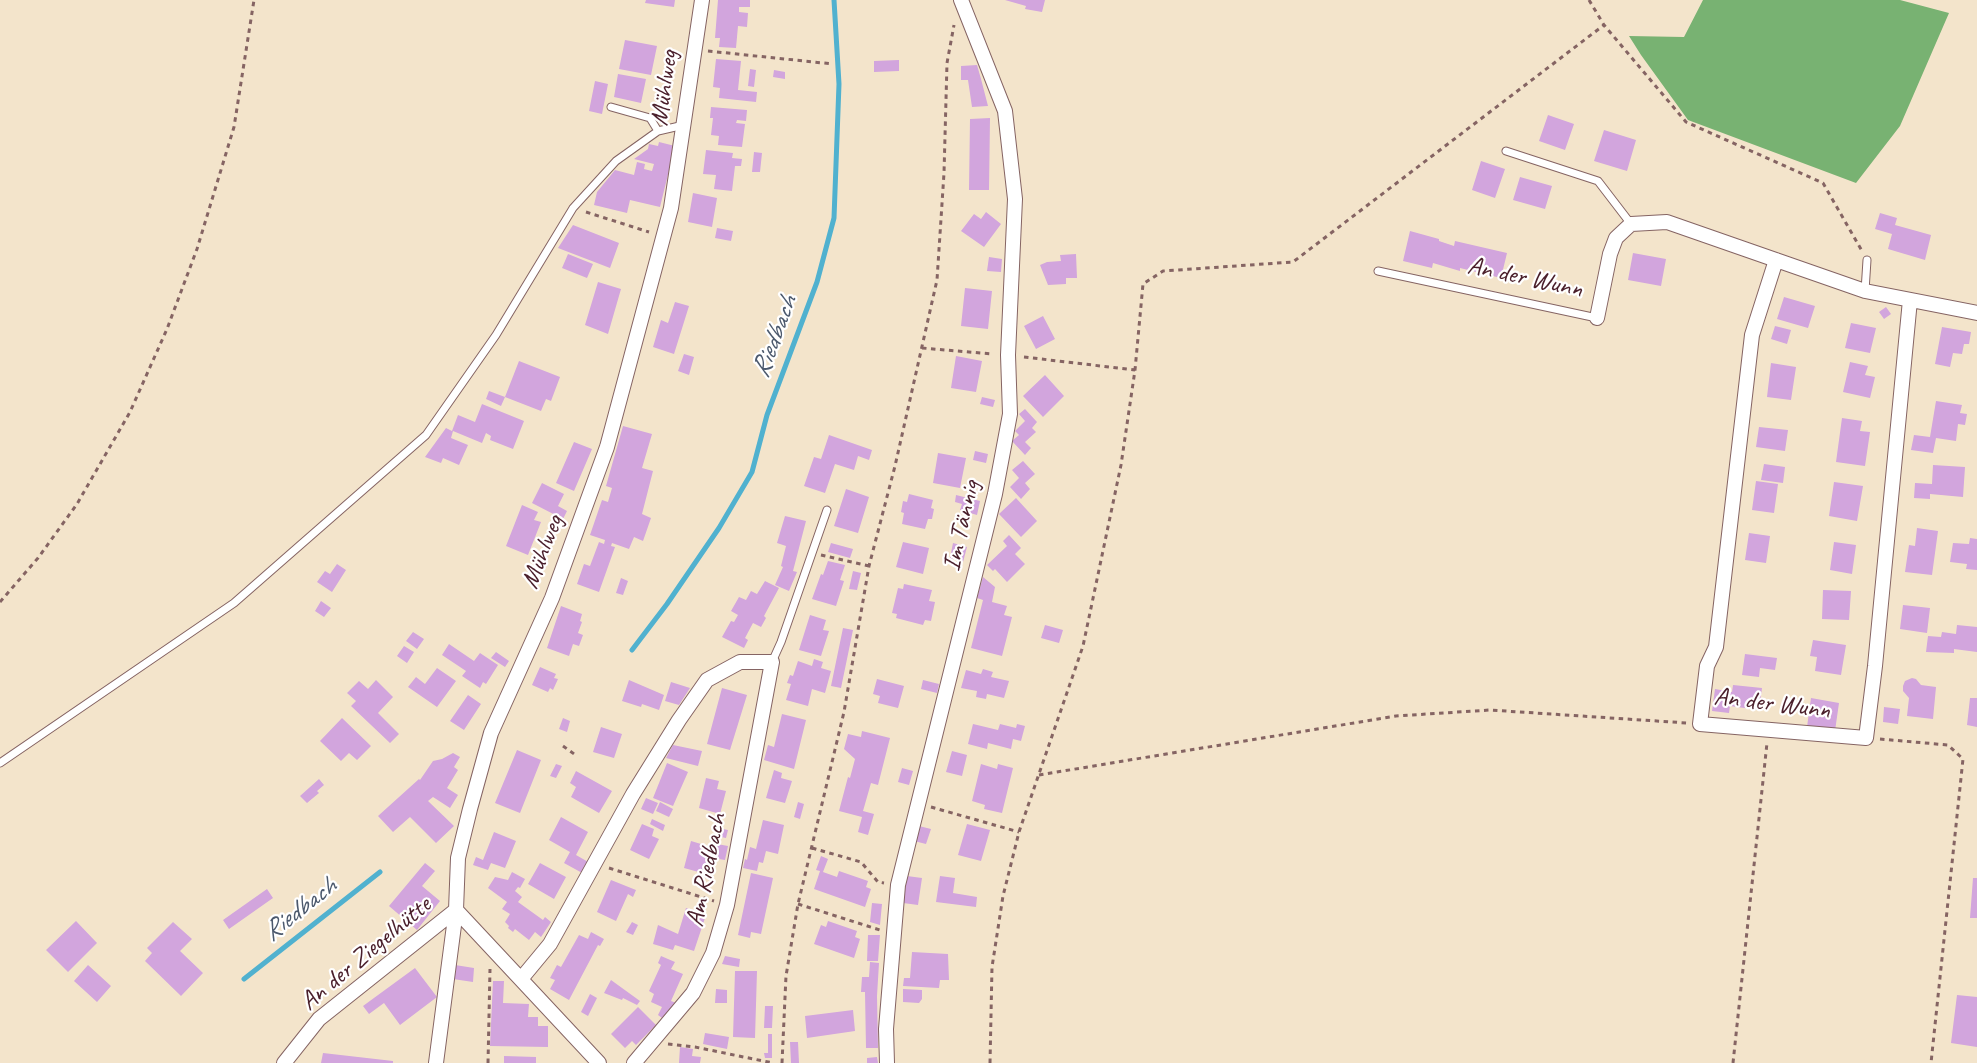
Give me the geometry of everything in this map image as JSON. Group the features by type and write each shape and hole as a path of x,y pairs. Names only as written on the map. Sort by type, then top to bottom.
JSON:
{"street":[{"name":"Mühlweg","path":"436,1063 456,910 458,858 491,733 552,598 607,447 671,207 702,0"},
{"name":"Im Tännig","path":"887,1063 886,1029 898,885 995,494 1010,414 1008,355 1015,199 1005,111 961,0"},
{"path":"1631,224 1667,222 1865,291 1977,313"},
{"name":"An der Wunn","path":"1597,318 1610,254 1616,238 1631,224"},
{"name":"An der Wunn","path":"1776,260 1752,334 1716,647 1707,666 1700,724 1866,738"},
{"path":"1866,738 1910,300"},
{"path":"521,979 550,944 633,794 707,680 740,662 771,662"},
{"name":"Am Riedbach","path":"634,1063 693,993 714,953 727,905 771,662"},
{"path":"456,910 599,1063"},
{"name":"An der Ziegelhütte","path":"284,1063 319,1019 456,910"}],"lane":[{"path":"611,107 650,118 658,131"},
{"path":"0,763 234,603 426,435 496,335 573,208 616,161 658,131 684,125"},
{"path":"1506,151 1598,181 1631,224"},
{"path":"1865,291 1867,260"},
{"name":"An der Wunn","path":"1378,270 1597,318"},
{"name":"Am Riedbach","path":"771,662 781,642 827,510"}],"path":[{"path":"0,602 38,558 77,504 130,412 167,329 197,249 234,127 255,0"},
{"path":"1589,0 1604,25 1686,122 1823,183 1867,260"},
{"path":"782,1063 786,976 798,904 844,712 869,566 937,280 944,173 947,63 955,21"},
{"path":"990,1063 992,967 1003,896 1019,832 1083,646 1120,465 1135,370 1143,284 1163,271 1293,262 1604,25"},
{"path":"694,50 833,64"},
{"path":"573,208 662,236"},
{"path":"921,348 1008,355 1135,370"},
{"path":"812,552 869,566"},
{"path":"1039,774 1396,716 1490,710 1700,724"},
{"path":"1733,1063 1768,730"},
{"path":"1866,738 1948,745 1963,759 1931,1063"},
{"path":"563,746 577,756"},
{"path":"918,803 1019,832"},
{"path":"812,848 861,862 878,882 898,885"},
{"path":"594,864 727,905"},
{"path":"798,904 893,934"},
{"path":"488,1063 490,947"},
{"path":"652,1042 695,1047 773,1063"}],"green space":[{"path":"1703,0 1900,0 1949,13 1900,126 1856,183 1688,120 1629,36 1684,37"}],"building":[{"path":"646,0 675,0 674,7 645,3"},
{"path":"718,0 750,0 750,7 739,7 739,12 748,13 747,27 738,26 736,48 719,47 720,38 715,38"},
{"path":"1005,0 1045,0 1042,12 1025,9 1026,6"},
{"path":"625,40 657,46 651,75 619,69"},
{"path":"716,59 741,61 738,90 757,92 756,102 719,98 720,88 713,87"},
{"path":"899,60 899,71 874,72 874,61"},
{"path":"977,65 988,106 972,107 968,80 961,80 961,66"},
{"path":"750,69 756,70 754,87 748,86"},
{"path":"774,70 785,72 785,79 773,77"},
{"path":"618,74 646,79 641,103 614,97"},
{"path":"595,81 608,84 602,114 589,111"},
{"path":"711,107 747,110 746,121 737,120 736,123 745,124 742,147 718,145 719,136 711,135 713,118 710,118"},
{"path":"1548,115 1574,124 1565,150 1539,141"},
{"path":"990,118 989,190 969,190 970,119"},
{"path":"1604,130 1636,140 1627,171 1594,161"},
{"path":"659,142 675,146 660,207 630,200 627,213 594,205 597,192 615,170 634,175 637,162 645,164 644,169 652,171 654,164 634,159 648,149 649,144 658,146"},
{"path":"706,150 733,153 732,158 742,159 741,166 735,166 732,191 714,189 716,175 703,174"},
{"path":"754,152 762,153 760,172 752,172"},
{"path":"1481,161 1505,169 1495,198 1472,190"},
{"path":"1520,177 1552,186 1545,209 1513,200"},
{"path":"693,193 717,198 712,227 688,222"},
{"path":"986,212 1001,224 984,247 961,231 974,214 981,219"},
{"path":"1880,213 1897,218 1895,225 1931,235 1925,260 1888,249 1892,234 1875,229"},
{"path":"573,225 619,243 610,268 558,248"},
{"path":"717,228 733,231 731,241 715,238"},
{"path":"1410,231 1454,246 1455,241 1507,253 1501,278 1460,268 1460,271 1433,263 1432,268 1403,261"},
{"path":"1633,253 1666,259 1661,286 1628,280"},
{"path":"568,254 593,264 587,278 562,268"},
{"path":"1076,254 1077,278 1066,278 1066,284 1048,285 1040,265 1061,261 1060,255"},
{"path":"989,257 1002,259 1001,272 987,271"},
{"path":"598,282 621,289 608,334 585,325"},
{"path":"965,288 992,291 988,329 961,326"},
{"path":"1784,297 1815,306 1808,328 1777,319"},
{"path":"675,302 689,306 674,354 653,347 661,320 668,323"},
{"path":"1886,307 1891,314 1884,319 1879,312"},
{"path":"1043,316 1055,339 1036,349 1024,326"},
{"path":"1851,323 1876,328 1870,353 1845,348"},
{"path":"1775,326 1791,330 1787,344 1771,339"},
{"path":"1942,327 1971,332 1969,344 1964,344 1962,354 1953,353 1950,367 1935,364"},
{"path":"684,354 694,357 689,375 678,371"},
{"path":"956,356 982,361 976,392 951,388"},
{"path":"519,361 560,377 551,401 546,399 541,411 505,397"},
{"path":"1850,362 1868,366 1865,375 1875,377 1870,398 1843,392"},
{"path":"1771,363 1796,367 1791,400 1767,397"},
{"path":"1045,375 1064,396 1043,417 1023,396"},
{"path":"489,391 505,397 501,406 486,399"},
{"path":"982,397 995,400 993,407 980,404"},
{"path":"1936,401 1962,405 1960,413 1967,414 1965,425 1958,424 1956,441 1936,438 1933,453 1911,450 1914,435 1930,437"},
{"path":"482,404 524,421 513,449 490,440 491,436 486,433 482,443 453,431 451,438 468,445 459,465 443,458 441,463 425,457 446,428 452,431 458,415 475,422"},
{"path":"1025,409 1037,422 1032,428 1036,432 1025,442 1031,448 1025,455 1012,441 1019,435 1015,431 1025,421 1019,414"},
{"path":"1842,418 1862,421 1860,431 1870,432 1865,466 1836,462"},
{"path":"623,426 652,434 642,468 653,471 642,514 651,518 643,541 634,537 629,549 612,543 611,546 615,547 599,592 577,584 584,564 590,566 599,542 604,544 605,540 590,535 602,500 608,502 612,488 606,486"},
{"path":"1759,427 1788,430 1785,451 1756,447"},
{"path":"829,435 872,450 869,460 858,456 854,470 835,464 825,493 804,486 814,457 821,459"},
{"path":"574,442 592,449 574,491 556,483"},
{"path":"975,451 988,454 986,463 973,460"},
{"path":"938,453 966,458 960,488 933,483"},
{"path":"1023,461 1035,474 1025,483 1030,489 1021,499 1010,487 1019,478 1012,470"},
{"path":"1764,464 1785,467 1783,483 1761,480"},
{"path":"1933,465 1965,467 1963,497 1930,494 1930,499 1914,498 1915,483 1932,484"},
{"path":"1756,481 1778,484 1774,513 1752,510"},
{"path":"1834,482 1863,486 1857,521 1829,516"},
{"path":"542,483 564,494 558,506 567,511 563,519 532,503"},
{"path":"846,489 869,497 858,533 834,526"},
{"path":"909,494 933,500 932,519 928,519 925,529 902,524 903,501 907,502"},
{"path":"956,495 980,501 977,515 960,510 962,504 955,502"},
{"path":"1016,498 1037,521 1021,537 999,514"},
{"path":"522,505 538,512 534,520 541,522 528,555 506,546"},
{"path":"785,516 806,521 793,571 797,572 789,591 775,585 783,567 781,566 786,546 777,543"},
{"path":"1917,528 1938,531 1932,575 1905,572 1909,545 1915,546"},
{"path":"1749,533 1770,536 1766,563 1745,560"},
{"path":"1009,535 1021,548 1015,554 1025,564 1007,582 995,569 993,571 987,565 1007,546 1003,541"},
{"path":"1970,538 1977,539 1977,570 1966,569 1967,564 1950,562 1953,543 1969,544"},
{"path":"903,542 929,548 923,574 896,567"},
{"path":"1834,542 1856,545 1852,574 1830,570"},
{"path":"831,543 853,549 850,558 828,552"},
{"path":"953,543 967,547 963,562 950,558"},
{"path":"828,561 845,565 840,580 844,581 836,606 812,599"},
{"path":"337,564 346,570 332,592 317,582 325,571 330,574"},
{"path":"853,571 861,573 857,590 849,589"},
{"path":"983,577 995,587 992,602 1007,606 1004,615 1012,617 1002,656 971,648 983,600 977,598"},
{"path":"621,578 628,581 623,595 616,593"},
{"path":"765,581 779,588 764,616 766,618 761,627 753,623 745,638 748,640 744,648 722,637 731,621 734,622 738,615 731,611 739,597 746,600 751,591 757,594"},
{"path":"904,584 932,590 929,601 935,602 931,621 925,620 923,625 896,618 897,614 892,613 898,588 903,589"},
{"path":"1823,590 1851,591 1849,620 1822,619"},
{"path":"321,601 331,608 324,617 315,611"},
{"path":"1903,605 1930,608 1927,633 1900,629"},
{"path":"561,606 582,614 578,633 583,635 579,646 573,644 569,656 547,648"},
{"path":"810,615 826,620 823,630 829,631 821,656 799,650"},
{"path":"1045,625 1063,630 1059,643 1041,638"},
{"path":"1957,625 1977,627 1977,652 1954,649 1954,653 1926,652 1928,636 1941,637 1942,632 1956,634"},
{"path":"843,628 853,630 841,688 831,686"},
{"path":"413,632 424,639 417,649 406,641"},
{"path":"1813,640 1846,645 1841,675 1815,671 1817,657 1810,656"},
{"path":"449,644 474,661 480,653 498,665 486,684 483,682 480,688 462,676 466,671 442,655"},
{"path":"404,646 414,652 407,663 397,656"},
{"path":"496,652 509,661 505,667 491,658"},
{"path":"1745,654 1777,658 1775,670 1760,668 1759,677 1742,675"},
{"path":"814,659 823,662 821,668 831,671 825,693 812,689 808,706 786,700 791,684 787,683 790,675 793,676 798,661 812,666"},
{"path":"540,667 556,674 554,678 558,679 553,690 550,688 548,692 532,685"},
{"path":"437,668 456,681 437,707 408,687 416,677 425,684"},
{"path":"983,669 993,672 991,677 1009,681 1004,698 987,694 986,699 976,697 977,691 961,688 966,670 981,674"},
{"path":"1912,678 1921,685 1936,687 1933,719 1907,716 1909,698 1903,691 1903,686 1905,681"},
{"path":"877,679 904,686 898,708 878,703 880,696 873,694"},
{"path":"376,680 393,697 378,713 399,734 390,743 351,706 356,701 347,693 359,681 368,689"},
{"path":"629,680 664,695 659,710 642,704 641,707 622,701"},
{"path":"923,680 939,684 937,693 921,689"},
{"path":"671,682 690,688 679,705 665,701"},
{"path":"1733,685 1762,688 1759,710 1730,706 1729,713 1712,711 1715,689 1732,692"},
{"path":"722,688 747,695 730,750 707,744"},
{"path":"468,695 481,704 464,730 450,721"},
{"path":"1811,698 1839,703 1835,731 1807,727"},
{"path":"1970,698 1977,698 1977,727 1967,725"},
{"path":"1884,707 1900,709 1898,724 1883,722"},
{"path":"782,714 806,720 794,769 764,760 768,745 774,747"},
{"path":"342,718 371,746 357,760 349,753 341,761 320,741"},
{"path":"563,718 570,721 567,732 559,729"},
{"path":"973,724 998,730 1000,724 1016,728 1017,724 1025,726 1021,741 1013,739 1011,749 988,743 987,749 968,744"},
{"path":"601,727 622,734 614,758 593,752"},
{"path":"862,731 890,738 878,785 871,783 863,811 874,814 868,835 858,832 862,817 839,811 855,759 844,749 848,734 861,737"},
{"path":"673,745 702,751 698,766 666,758"},
{"path":"517,750 541,760 520,813 495,803"},
{"path":"952,751 967,755 962,776 946,772"},
{"path":"453,753 460,757 454,767 458,770 447,788 458,795 450,808 433,797 428,801 454,826 436,843 410,817 393,832 378,816 420,780 433,761"},
{"path":"667,763 688,772 673,806 653,798"},
{"path":"556,764 562,766 556,778 550,776"},
{"path":"981,764 997,769 998,764 1013,768 1002,813 984,809 985,805 972,801"},
{"path":"902,768 913,771 909,785 898,782"},
{"path":"774,770 782,773 781,778 792,781 785,803 766,798"},
{"path":"576,771 612,791 599,813 571,797 576,787 570,783"},
{"path":"706,778 719,781 717,789 726,791 720,814 699,808"},
{"path":"319,779 324,785 317,791 319,793 307,803 300,796"},
{"path":"646,798 658,803 653,814 641,809"},
{"path":"660,802 673,809 669,817 656,811"},
{"path":"798,802 804,804 800,819 794,817"},
{"path":"561,817 588,832 576,855 590,863 584,874 564,863 570,852 549,840"},
{"path":"652,819 665,825 663,831 650,824"},
{"path":"763,820 784,825 778,854 766,851 763,863 759,862 757,871 743,868 750,847 756,849"},
{"path":"642,824 654,829 652,836 659,839 649,859 630,850"},
{"path":"967,824 990,830 981,861 958,855"},
{"path":"919,826 931,829 926,844 914,841"},
{"path":"718,828 728,830 726,838 716,836"},
{"path":"494,832 516,841 505,868 491,863 488,870 473,865 476,857 483,860"},
{"path":"691,841 701,844 700,848 709,851 706,863 715,865 710,879 705,878 706,874 684,868"},
{"path":"717,844 728,846 725,860 712,858"},
{"path":"821,856 828,859 823,872 837,877 839,871 868,881 866,887 871,889 865,907 814,889 820,871 816,870"},
{"path":"425,863 435,871 422,886 440,901 417,930 389,906"},
{"path":"540,863 566,877 554,899 528,884"},
{"path":"512,872 525,879 520,888 518,887 515,891 522,897 518,902 543,920 545,917 551,922 541,937 535,932 529,940 515,929 513,932 508,928 505,922 510,914 502,909 507,902 488,888 495,877 508,880"},
{"path":"751,873 773,878 761,934 751,932 750,938 738,935"},
{"path":"907,876 922,878 918,905 903,903"},
{"path":"940,876 955,878 953,893 977,897 976,907 936,902"},
{"path":"1973,878 1977,878 1977,918 1970,918"},
{"path":"611,880 636,890 633,897 628,894 616,921 597,912"},
{"path":"267,889 273,898 229,929 223,920"},
{"path":"872,903 882,904 880,925 870,922"},
{"path":"686,908 706,915 694,951 675,945 673,950 653,944 658,925 678,934"},
{"path":"76,921 97,943 68,972 46,950"},
{"path":"828,921 857,931 855,937 860,939 854,958 814,944 821,925 826,927"},
{"path":"173,922 192,939 180,951 203,973 181,996 145,961 152,953 147,948"},
{"path":"632,922 638,925 633,935 626,932"},
{"path":"591,932 604,939 600,946 598,945 569,1000 550,989 555,980 550,978 557,965 561,967 579,935 588,939"},
{"path":"868,935 880,935 878,961 867,961"},
{"path":"912,952 948,954 949,980 940,980 939,988 903,986 904,978 910,978"},
{"path":"661,956 675,962 671,969 683,974 671,1001 679,1004 666,1021 658,1015 662,1007 651,1002 654,994 649,991 661,965 658,963"},
{"path":"725,956 740,959 739,967 722,964"},
{"path":"870,962 879,963 878,1048 866,1048 865,992 861,992 862,977 869,977"},
{"path":"88,965 111,986 97,1002 74,981"},
{"path":"455,965 474,968 473,982 453,979"},
{"path":"415,968 437,997 400,1025 384,1003 369,1014 363,1006"},
{"path":"735,971 757,971 755,1038 733,1037"},
{"path":"611,980 640,1001 637,1005 604,993"},
{"path":"493,981 504,981 503,1003 529,1004 528,1017 538,1017 538,1026 548,1026 548,1047 490,1046"},
{"path":"716,989 727,990 727,1003 715,1003"},
{"path":"903,989 922,990 922,999 919,1003 903,1002"},
{"path":"590,994 597,998 588,1016 581,1012"},
{"path":"1957,995 1977,997 1977,1047 1951,1043"},
{"path":"765,1006 773,1006 772,1028 764,1028"},
{"path":"638,1007 656,1025 636,1045 632,1041 625,1048 611,1034"},
{"path":"853,1010 855,1031 807,1038 805,1016"},
{"path":"705,1033 729,1037 727,1049 703,1044"},
{"path":"768,1034 772,1034 772,1058 765,1058 764,1053 768,1053"},
{"path":"790,1042 798,1042 799,1063 791,1063"},
{"path":"680,1047 693,1049 692,1056 701,1057 700,1063 679,1063"},
{"path":"323,1053 393,1061 393,1063 321,1063"},
{"path":"504,1056 536,1057 536,1063 504,1063"},
{"path":"877,1057 878,1063 867,1063 867,1058"}],"waterway":[{"name":"Riedbach","path":"632,650 719,528 752,472 767,415 817,282 834,218 839,84 834,0"},
{"name":"Riedbach","path":"244,979 380,872"}]}
